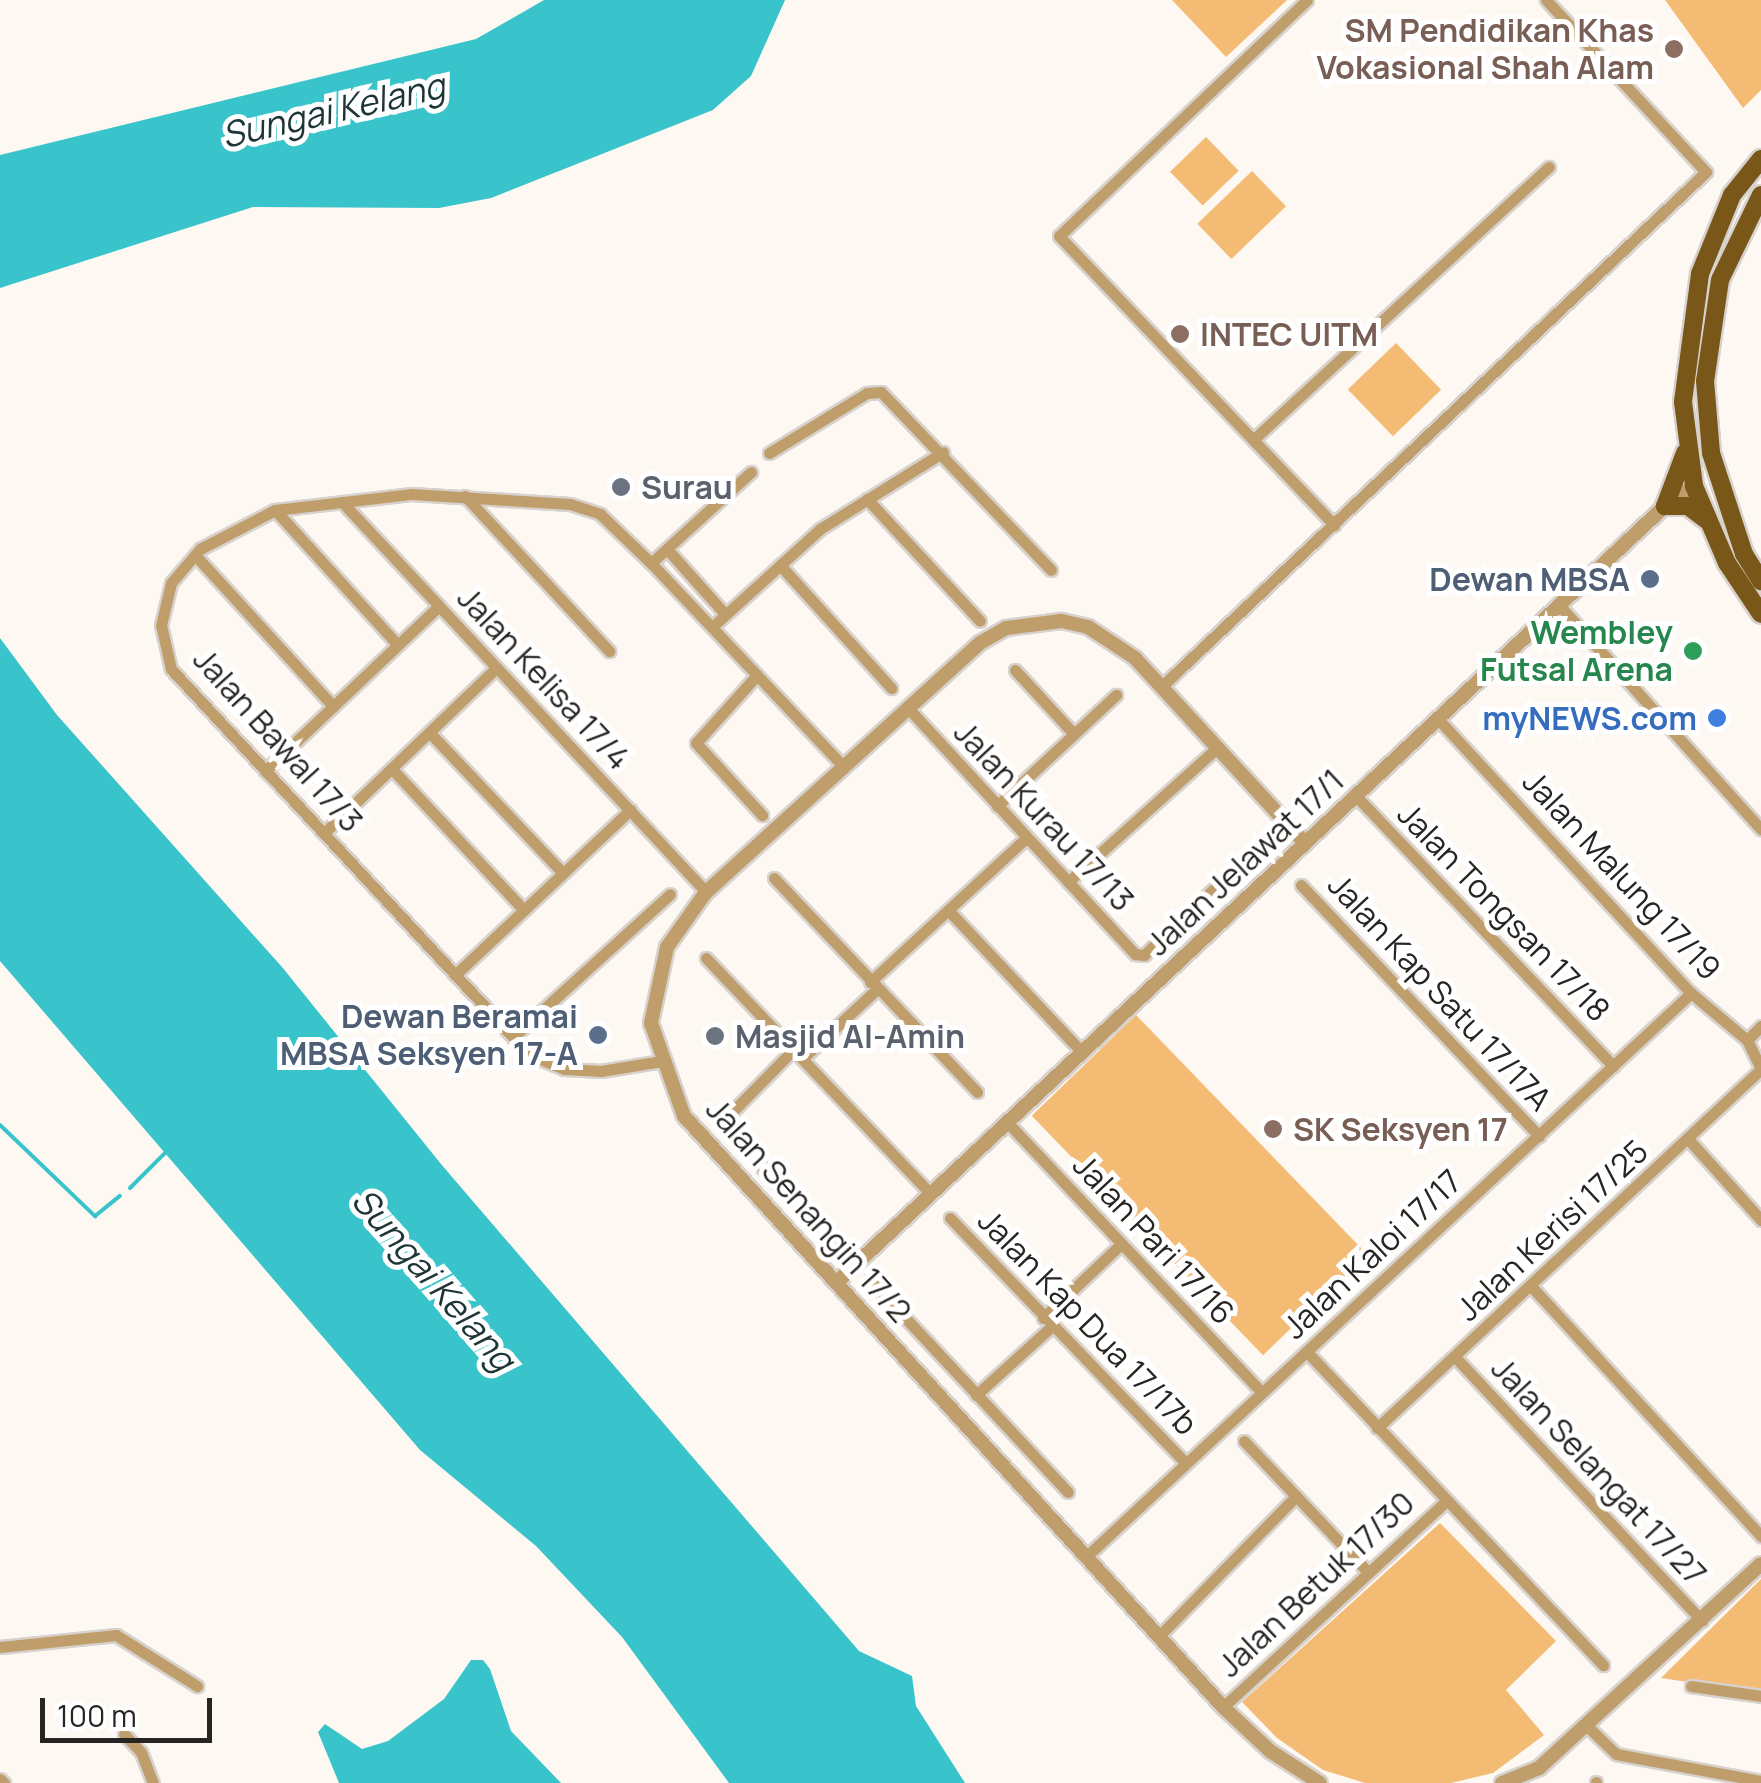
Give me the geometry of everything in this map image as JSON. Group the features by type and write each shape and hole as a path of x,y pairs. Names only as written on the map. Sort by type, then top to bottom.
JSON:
{"main road":[{"path":"1761,159 1732,195 1700,274 1686,358 1685,452 1708,521 1761,614"},
{"path":"1761,195 1735,239 1708,339 1711,453 1744,554 1761,581"},
{"path":"1685,452 1665,506 1688,506 1708,521"},
{"path":"1694,486 1711,453"}],"street":[{"path":"1308,0 1059,236 1334,525"},
{"path":"1162,686 1706,172 1546,0"},
{"path":"1254,439 1549,167"},
{"path":"769,453 867,394 882,392 1051,570"},
{"path":"712,627 780,565 867,499 942,452"},
{"path":"651,563 751,472"},
{"name":"Jalan Jelawat 17/1","path":"837,1282 1665,506 1694,486"},
{"path":"464,496 609,652"},
{"name":"Jalan Bawal 17/3","path":"662,1061 602,1071 564,1069 528,1054 170,669 161,625 170,583 195,555 275,510 342,502 464,496 532,499 600,514 842,765"},
{"path":"867,499 980,620"},
{"name":"Jalan Kelisa 17/4","path":"342,502 706,892"},
{"path":"275,510 397,644"},
{"path":"667,549 725,614"},
{"path":"195,555 333,706"},
{"path":"780,565 892,688"},
{"path":"1559,605 1761,829"},
{"path":"265,771 439,606"},
{"name":"Jalan Senangin 17/2","path":"1305,843 1135,658 1088,627 1031,622 980,643 706,892 667,947 659,970 651,1023 684,1116 1089,1554 1223,1707 1299,1778 1320,1783"},
{"path":"324,833 496,668"},
{"path":"1014,670 1074,734"},
{"path":"757,675 696,743 762,815"},
{"path":"997,806 1116,695"},
{"name":"Jalan Kurau 17/13","path":"908,708 1135,954 1144,955 1258,847"},
{"name":"Jalan Malung 17/19","path":"1438,719 1691,993 1747,1040 1761,1069"},
{"path":"430,733 563,874"},
{"path":"1068,882 1218,747"},
{"path":"392,769 524,910"},
{"name":"Jalan Tongsan 17/18","path":"1356,796 1613,1066"},
{"path":"456,975 630,810"},
{"path":"831,1241 728,1131 725,1119 873,985 1026,838"},
{"path":"774,878 978,1092"},
{"name":"Jalan Kap Satu 17/17A","path":"1301,885 1538,1136"},
{"path":"514,1038 670,894"},
{"path":"949,910 1082,1052"},
{"path":"706,958 931,1194"},
{"name":"Jalan Kaloi 17/17","path":"1089,1554 1691,993"},
{"path":"1747,1040 1761,1026"},
{"name":"Jalan Kerisi 17/25","path":"1377,1428 1761,1069"},
{"name":"Jalan Pari 17/16","path":"1007,1122 1262,1392"},
{"path":"1689,1140 1761,1220"},
{"name":"Jalan Kap Dua 17/17b","path":"950,1218 1186,1463"},
{"path":"976,1395 1121,1244"},
{"path":"870,1280 1068,1492"},
{"path":"1530,1286 1761,1536"},
{"path":"1307,1352 1603,1665"},
{"name":"Jalan Selangat 17/27","path":"1456,1358 1702,1621"},
{"path":"1244,1441 1368,1572"},
{"path":"1161,1634 1296,1496"},
{"name":"Jalan Betuk 17/30","path":"1223,1707 1446,1501"},
{"path":"1502,1783 1539,1768 1761,1564"},
{"path":"0,1647 116,1634 197,1686"},
{"path":"1691,1686 1761,1696"},
{"path":"1587,1726 1609,1751 1678,1768 1761,1781"},
{"path":"124,1734 141,1752 153,1783"},
{"path":"1676,1783 1678,1768"}],"shaded area":[{"path":"1172,0 1287,0 1226,57"},
{"path":"1665,0 1761,0 1761,90 1743,108"},
{"path":"1206,137 1239,171 1203,206 1170,172"},
{"path":"1252,171 1286,206 1231,259 1197,224"},
{"path":"1396,343 1441,390 1393,436 1348,390"},
{"path":"1136,1015 1367,1255 1263,1355 1032,1116"},
{"path":"1440,1523 1556,1641 1506,1690 1544,1735 1493,1773 1451,1783 1365,1783 1323,1770 1277,1738 1242,1702"},
{"path":"1761,1579 1761,1693 1661,1678"}],"water":[{"name":"Sungai Kelang","path":"544,0 785,0 751,76 713,110 491,198 439,208 253,207 0,288 0,155 476,39"},
{"name":"Sungai Kelang","path":"0,638 57,715 282,967 441,1164 859,1651 912,1676 916,1706 965,1783 729,1783 622,1637 536,1546 420,1450 0,961"},
{"path":"471,1660 483,1660 490,1669 511,1731 561,1783 339,1783 318,1732 325,1724 362,1749 388,1741 444,1699"}],"waterway":[{"path":"0,1125 95,1216 120,1196"},
{"path":"130,1188 169,1149"}],"place":[{"name":"SM Pendidikan Khas Vokasional Shah Alam","path":"1674,49"},
{"name":"INTEC UITM","path":"1180,334"},
{"name":"Surau","path":"621,487"},
{"name":"Dewan MBSA","path":"1650,579"},
{"name":"Wembley Futsal Arena","path":"1693,651"},
{"name":"myNEWS.com","path":"1717,718"},
{"name":"Dewan Beramai MBSA Seksyen 17-A","path":"598,1035"},
{"name":"Masjid Al-Amin","path":"715,1036"},
{"name":"SK Seksyen 17","path":"1273,1129"}]}
